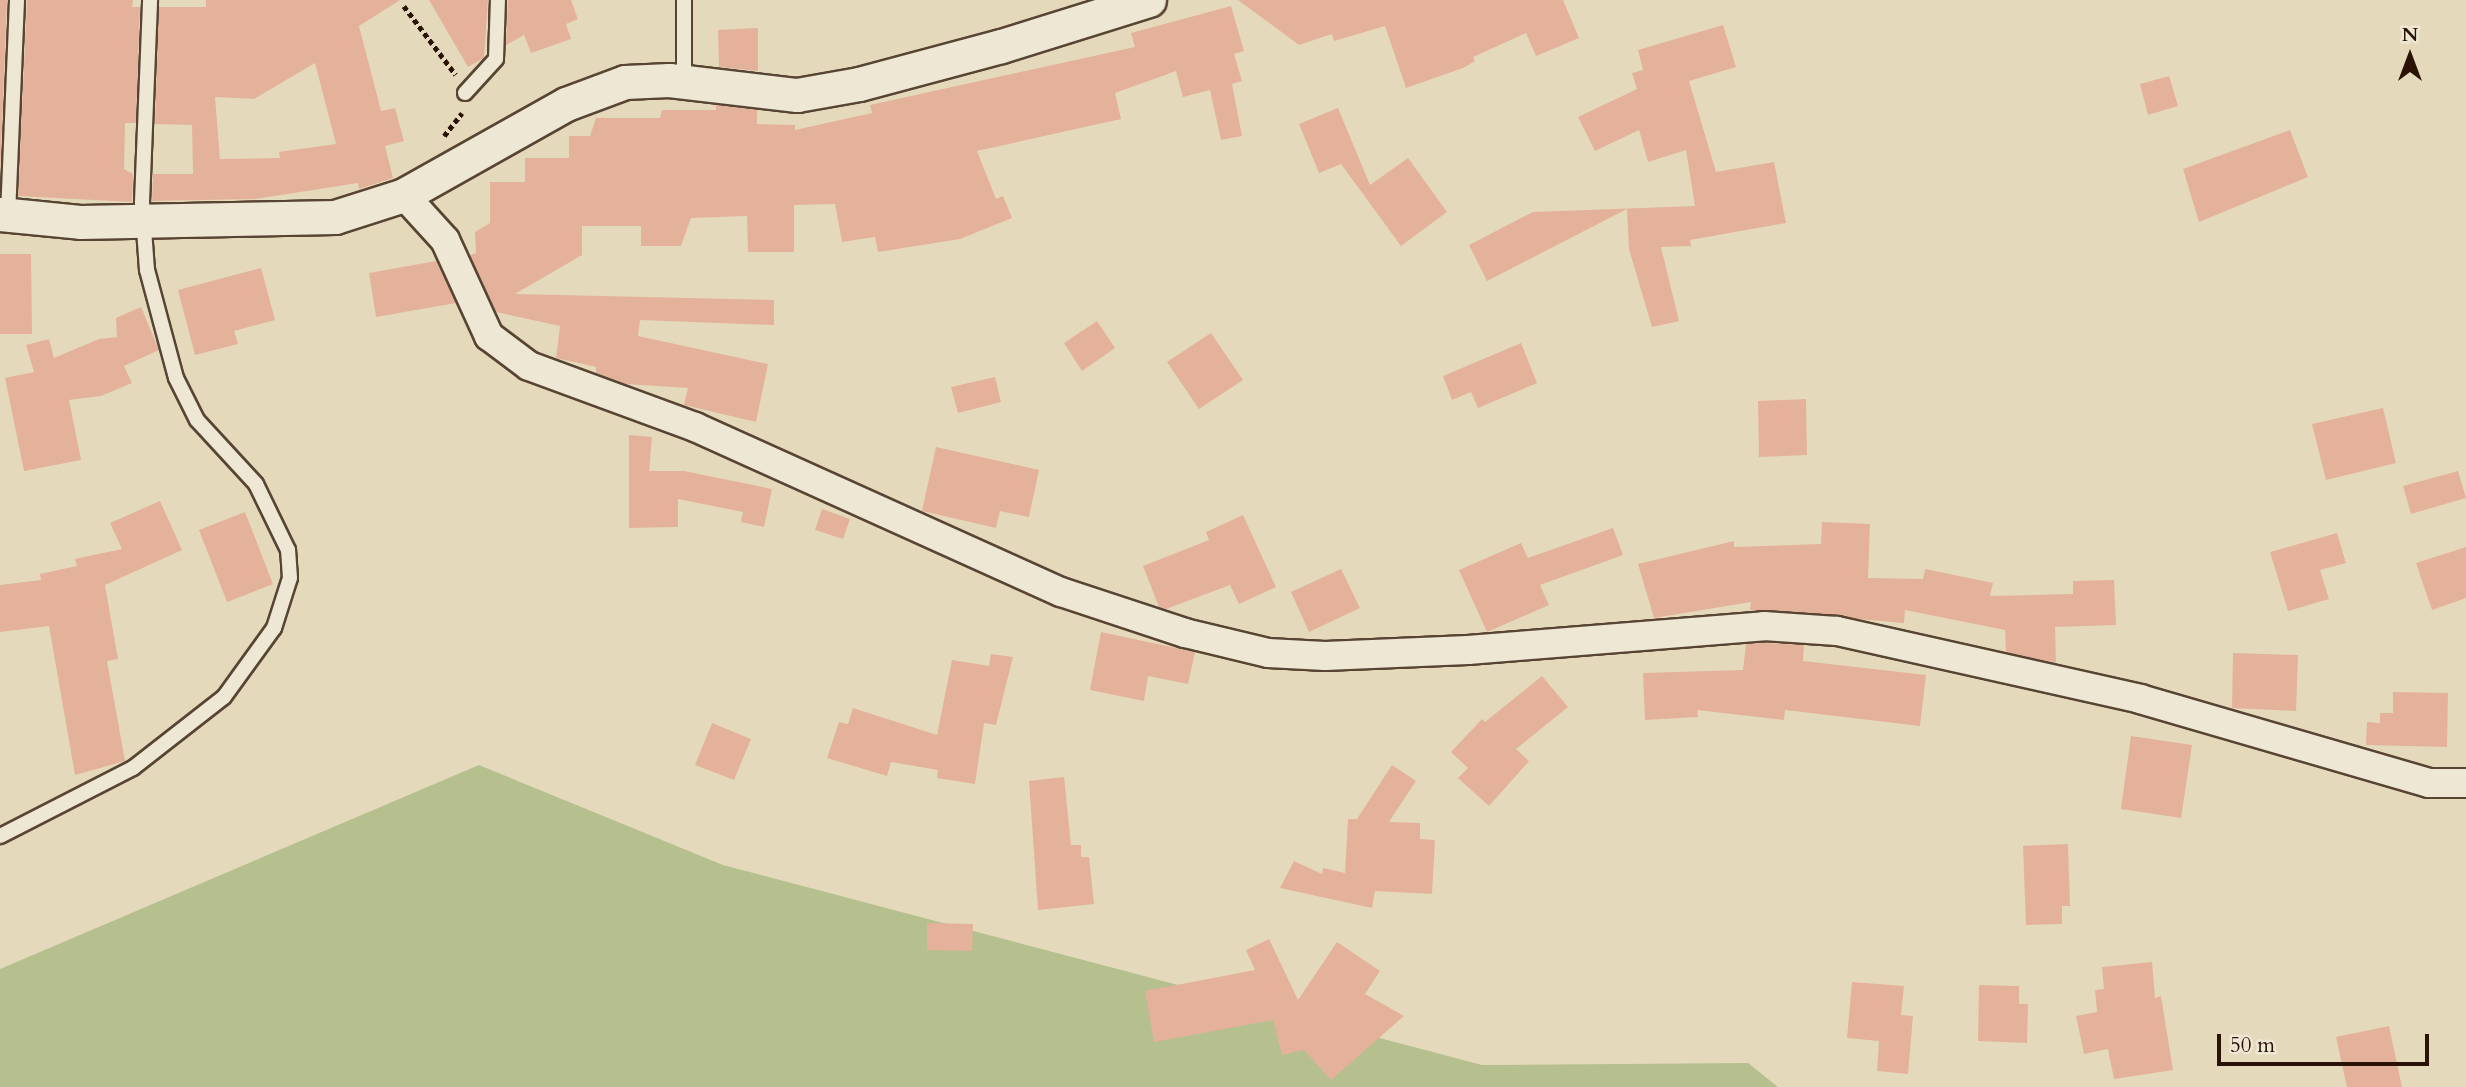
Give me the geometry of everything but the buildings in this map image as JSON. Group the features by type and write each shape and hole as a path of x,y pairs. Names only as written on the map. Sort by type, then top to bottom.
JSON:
{"street":[{"path":"4,214 80,222 335,217 404,195 566,104 625,82 684,83 797,94 859,84 1149,0"},
{"path":"404,195 445,240 489,336 530,366 695,427 1061,592 1185,633 1268,653 1325,656 1468,650 1763,626 1837,631 2140,699 2429,783 2466,783"}],"lane":[{"path":"4,214 17,0"},
{"path":"0,836 98,788 189,727 224,697 252,663 284,604 290,578 288,550 256,484 197,420 176,378 147,270 146,222 142,202 150,0"},
{"path":"465,93 496,59 498,0"},
{"path":"684,0 684,83"}],"path":[{"path":"404,6 451,65 465,93 461,118 435,145"}],"green space":[{"path":"479,765 723,865 1482,1065 1748,1063 1778,1087 0,1087 0,969"}]}
